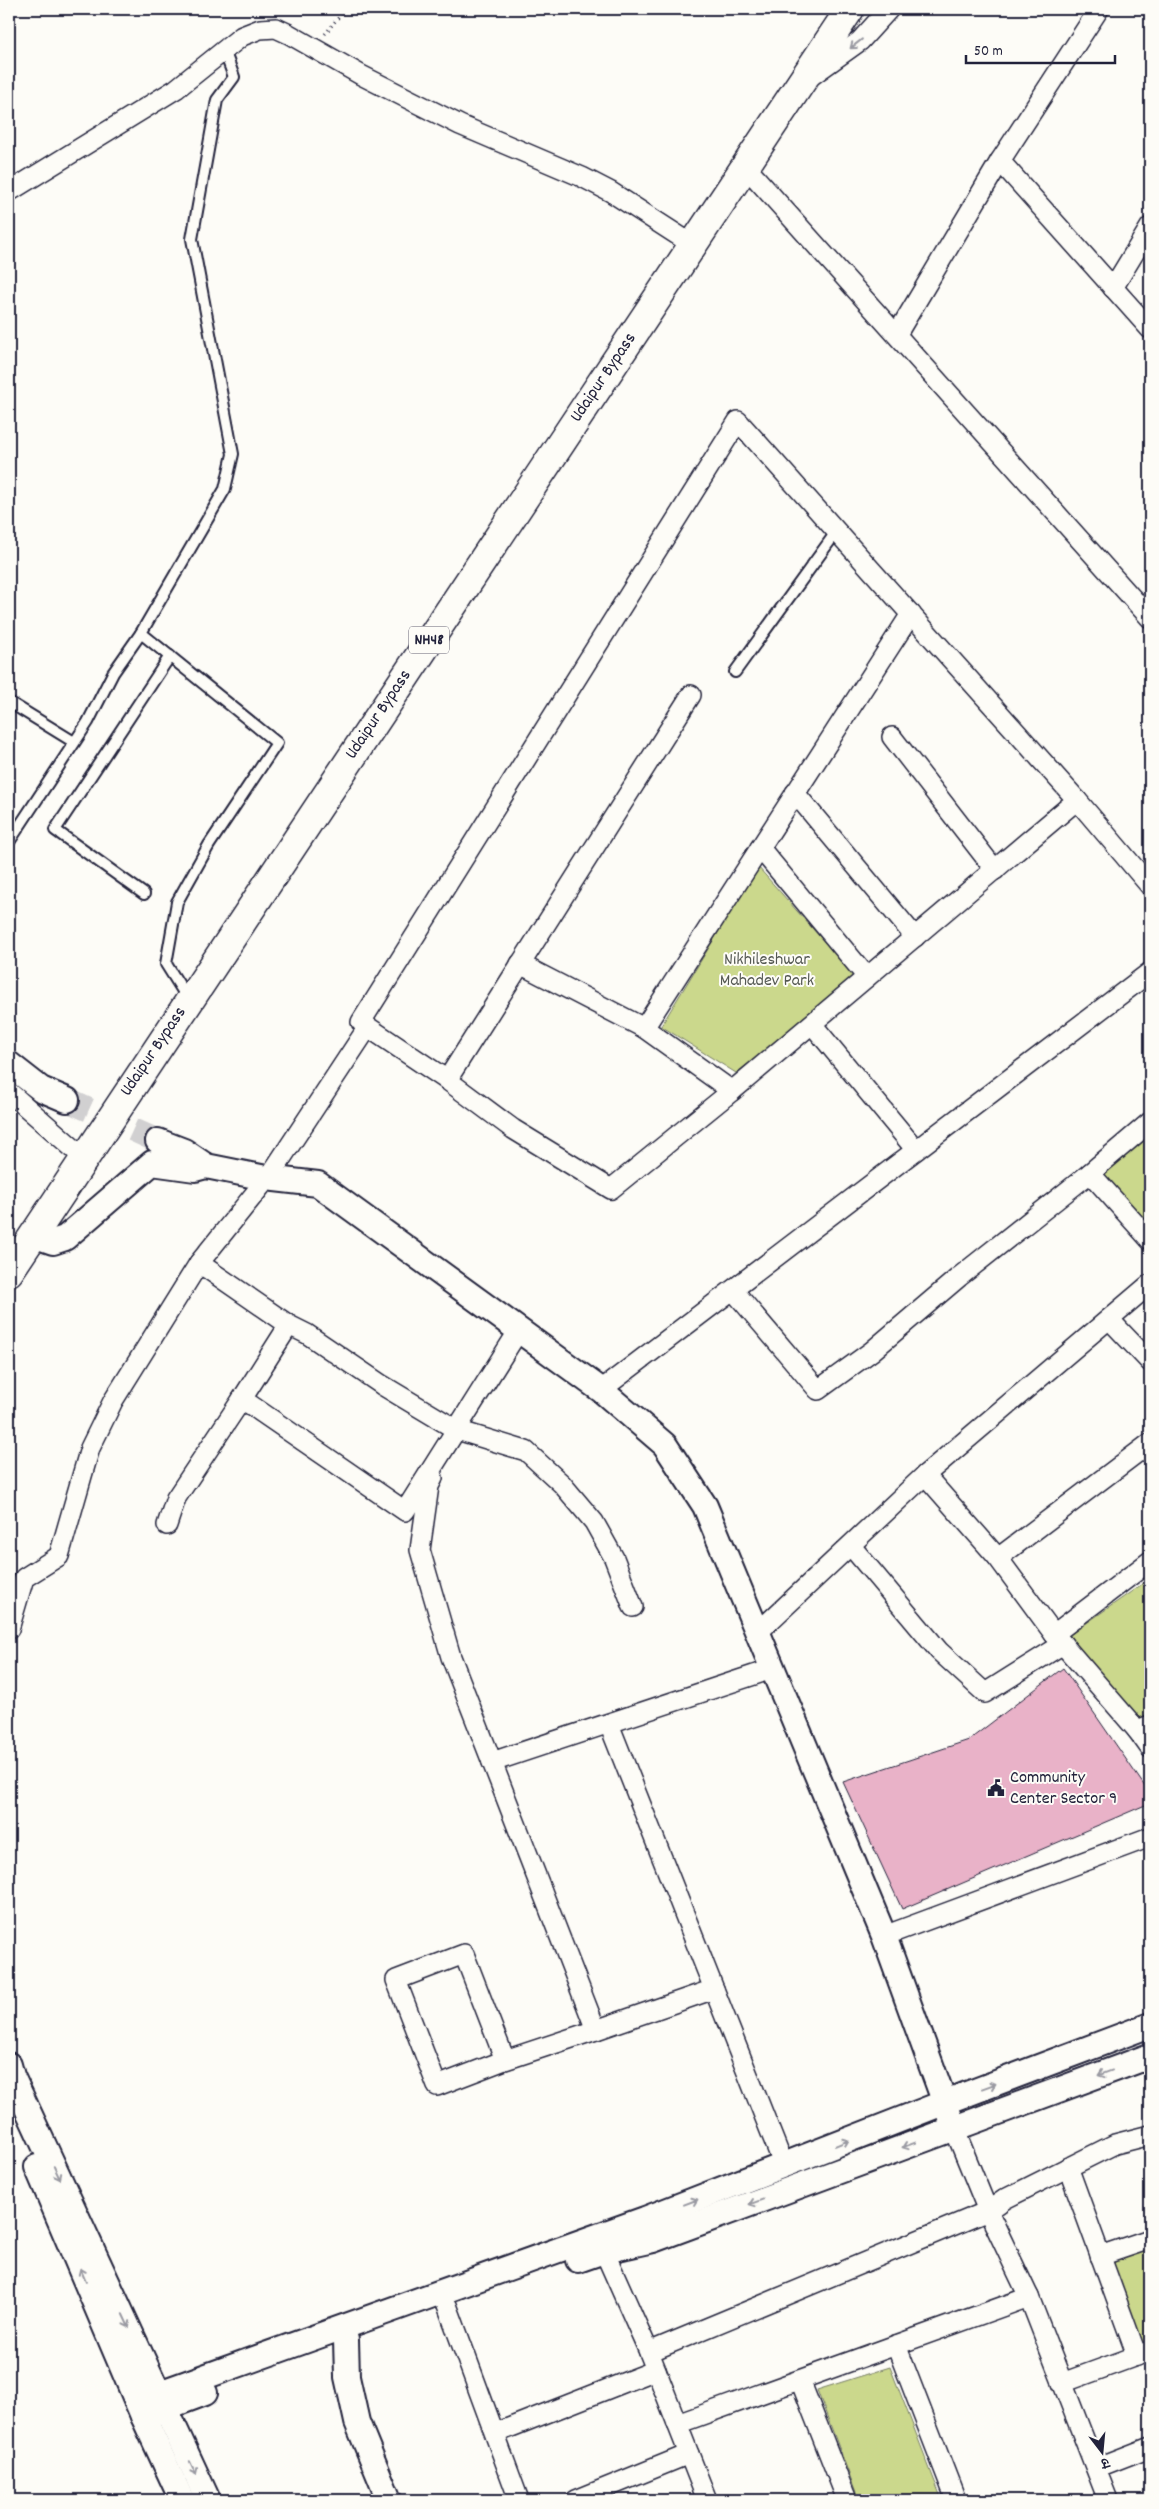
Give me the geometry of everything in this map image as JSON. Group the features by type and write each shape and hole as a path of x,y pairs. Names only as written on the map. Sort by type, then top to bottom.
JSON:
{"highway":[{"name":"Udaipur Bypass","path":"9,1272 188,1000 850,9"}],"street":[{"path":"799,84 860,41 889,9"},
{"path":"897,334 1000,161 1099,9"},
{"path":"12,190 176,89 242,36 260,29 276,28 388,90 460,125 582,177 611,192 693,245"},
{"path":"1000,161 1150,329"},
{"path":"745,166 1150,618"},
{"path":"1113,288 1150,227"},
{"path":"1077,800 732,1091 611,1189 513,1129 447,1080 361,1022 738,421 1077,800 1150,886"},
{"path":"644,1028 911,614"},
{"path":"447,1080 691,695"},
{"path":"892,737 995,870"},
{"path":"795,793 915,937"},
{"path":"760,848 867,977"},
{"path":"520,964 644,1028 732,1091"},
{"path":"601,1390 1150,972"},
{"path":"812,1024 916,1150"},
{"path":"9,1629 24,1578 59,1556 90,1448 113,1401 199,1263 266,1178 368,1027"},
{"path":"9,1064 41,1089 67,1100"},
{"path":"9,1092 83,1158"},
{"path":"733,1290 818,1390 872,1351 959,1277 1090,1173 1150,1122"},
{"path":"158,1141 184,1150 206,1166 266,1178 318,1184 601,1390 665,1445 700,1498 772,1668 884,1936 943,2103 988,2210 1029,2297 1108,2500"},
{"path":"33,1235 52,1242 65,1238 152,1162 195,1169 206,1166"},
{"path":"1090,1173 1150,1240"},
{"path":"199,1263 289,1326 306,1334 382,1385 457,1430 526,1451 562,1484 594,1522 614,1558 633,1607"},
{"path":"757,1634 925,1475 1150,1284"},
{"path":"1109,1319 1150,1362"},
{"path":"167,1525 176,1498 289,1326"},
{"path":"242,1399 405,1511 519,1330"},
{"path":"457,1430 429,1486 420,1550 451,1657 596,2030"},
{"path":"998,1558 1150,1443"},
{"path":"925,1475 998,1558 1059,1639 1144,1728 1150,1748"},
{"path":"851,1546 939,1651 985,1694 1059,1639 1150,1561"},
{"path":"492,1762 772,1668"},
{"path":"609,1724 784,2166"},
{"path":"884,1936 1150,1837"},
{"path":"504,2060 464,1954 396,1980 437,2086 504,2060 714,1989"},
{"path":"151,2404 346,2340 604,2251 784,2166 943,2103 1150,2026"},
{"path":"151,2404 649,2230 954,2128 1150,2056"},
{"path":"9,2065 151,2404 182,2500"},
{"path":"9,2102 151,2404 208,2500"},
{"path":"649,2352 988,2210 1005,2199 1115,2144 1150,2135"},
{"path":"1062,2383 1144,2354 1100,2256 1068,2167"},
{"path":"1100,2256 1150,2239"},
{"path":"604,2251 649,2352 707,2500"},
{"path":"677,2424 1029,2297"},
{"path":"447,2305 496,2433 519,2500"},
{"path":"346,2340 347,2377 356,2422 389,2500"},
{"path":"896,2345 956,2500"},
{"path":"496,2433 656,2370"},
{"path":"800,2380 846,2500"},
{"path":"1096,2468 1150,2447"},
{"path":"576,2500 689,2454"}],"lane":[{"path":"9,842 74,742 114,673 141,633 225,489 233,454 192,240 217,100 234,77 224,50"},
{"path":"735,672 836,531"},
{"path":"141,633 276,743 209,845 177,902 166,964 188,1000"},
{"path":"144,894 55,830 170,656"},
{"path":"9,702 74,742"}],"path":[{"path":"314,48 342,13 349,9"}],"green space":[{"name":"Nikhileshwar Mahadev Park","path":"758,867 859,981 736,1073 661,1026"},
{"path":"1150,1130 1150,1237 1101,1172"},
{"path":"1148,1580 1150,1583 1150,1718 1143,1721 1068,1636"},
{"path":"1150,2244 1150,2344 1139,2348 1104,2259"},
{"path":"890,2367 942,2500 859,2500 817,2390"}],"building":[{"name":"Community Center Sector 9","path":"1063,1668 1150,1794 1150,1803 902,1909 843,1782 969,1740"}],"tunnel":[{"path":"67,1100 158,1141"}],"place":[{"name":"Community Center Sector 9","path":"996,1788"}]}
